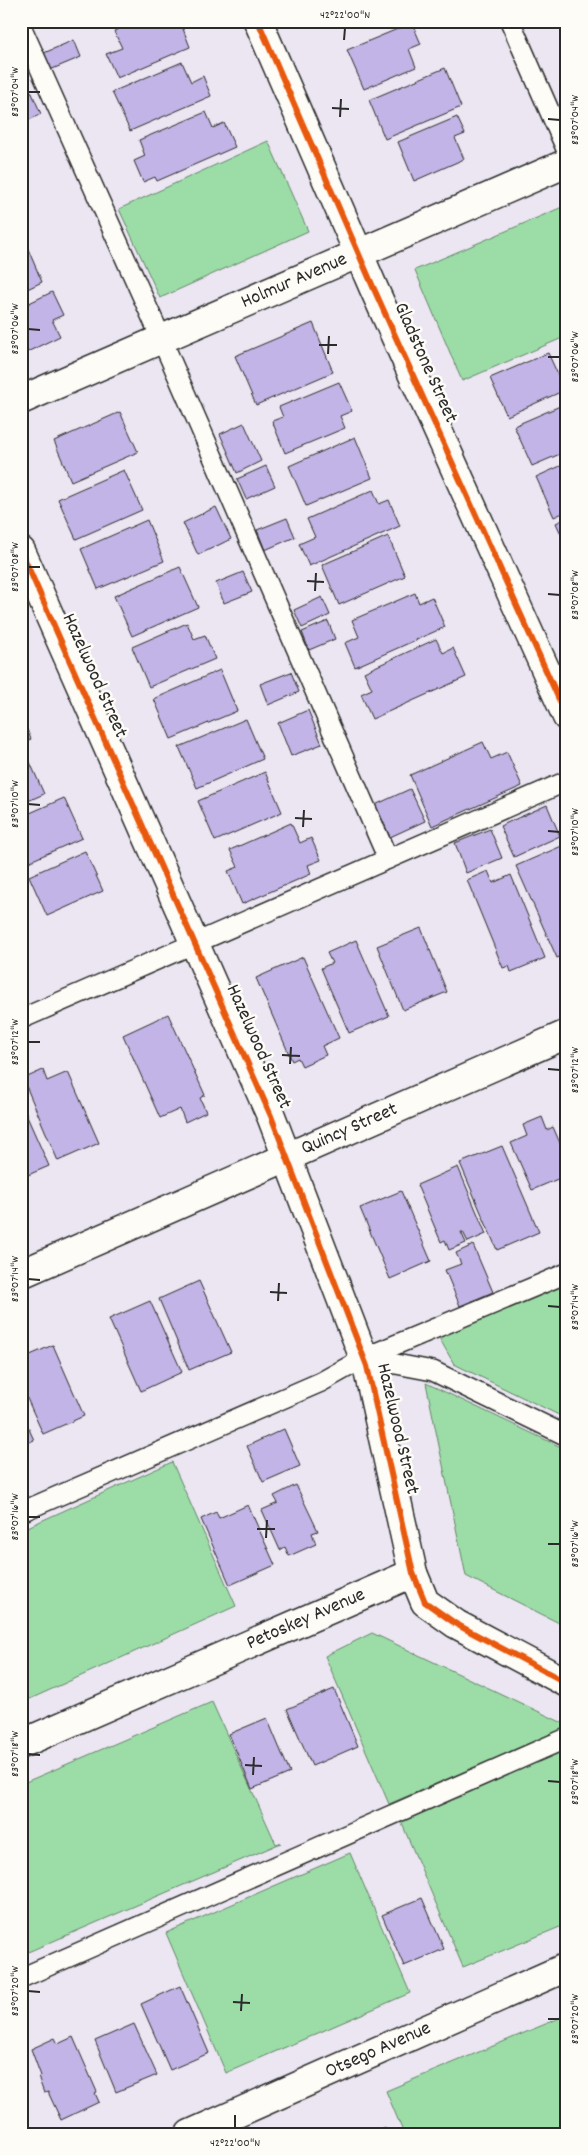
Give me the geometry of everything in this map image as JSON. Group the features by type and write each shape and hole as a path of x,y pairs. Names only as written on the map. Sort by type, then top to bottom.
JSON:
{"street":[{"name":"Gladstone Street","path":"258,21 359,252 567,716"},
{"name":"Holmur Avenue","path":"21,400 567,163"},
{"name":"Hazelwood Street","path":"21,551 271,1116 364,1358 413,1573"},
{"name":"Quincy Street","path":"21,1274 567,1034"},
{"path":"413,1573 425,1602 456,1624 567,1683"},
{"name":"Petoskey Avenue","path":"21,1744 413,1573"},
{"name":"Otsego Avenue","path":"190,2134 567,1967"}],"lane":[{"path":"510,21 567,151"},
{"path":"21,26 162,340 388,859"},
{"path":"21,1019 567,781"},
{"path":"21,1512 321,1382 364,1358 567,1273"},
{"path":"364,1358 433,1371 567,1436"},
{"path":"21,1978 567,1738"}],"green space":[{"path":"268,141 308,231 160,298 119,209"},
{"path":"567,205 567,336 462,381 415,270"},
{"path":"567,1282 567,1419 454,1364 437,1334"},
{"path":"426,1383 567,1450 567,1627 466,1576"},
{"path":"172,1462 236,1606 21,1703 21,1530"},
{"path":"372,1633 567,1725 567,1727 389,1804 325,1656"},
{"path":"212,1702 276,1844 281,1843 21,1955 21,1784"},
{"path":"567,1750 567,1924 463,1967 400,1819"},
{"path":"350,1853 410,1993 226,2073 166,1933"},
{"path":"567,2015 567,2134 404,2134 386,2091"}],"building":[{"path":"138,21 180,21 190,47 117,78 106,54 122,48 114,31"},
{"path":"412,23 421,44 409,49 416,67 364,89 347,50"},
{"path":"74,40 81,57 50,70 44,53"},
{"path":"182,62 191,82 203,76 211,96 130,131 112,92"},
{"path":"445,68 461,107 385,139 369,100"},
{"path":"31,91 41,114 21,124 21,95"},
{"path":"206,112 213,128 224,123 235,147 157,181 155,177 143,182 134,161 145,156 139,140"},
{"path":"457,117 465,134 455,138 464,159 414,181 398,142"},
{"path":"21,216 27,230 21,233"},
{"path":"25,242 42,282 21,292 21,244"},
{"path":"52,292 63,315 52,320 60,336 21,355 21,307"},
{"path":"313,323 333,372 256,405 235,356"},
{"path":"548,353 565,390 507,416 490,378"},
{"path":"339,382 352,411 340,416 345,428 285,453 272,421 283,417 279,407"},
{"path":"567,403 567,451 532,466 514,426"},
{"path":"120,412 138,452 71,481 54,441"},
{"path":"244,423 261,461 237,473 220,434"},
{"path":"355,437 372,478 306,506 289,466"},
{"path":"567,463 567,511 554,517 536,477"},
{"path":"266,466 275,486 246,499 237,479"},
{"path":"124,470 142,510 76,539 58,499"},
{"path":"373,490 379,504 389,500 400,526 309,566 299,544 315,537 307,519"},
{"path":"216,507 231,539 198,555 183,523"},
{"path":"287,518 295,537 265,550 257,530"},
{"path":"567,518 567,547 556,523"},
{"path":"147,520 164,561 98,589 81,549"},
{"path":"388,536 405,576 339,605 322,565"},
{"path":"180,567 198,607 132,636 114,596"},
{"path":"243,572 252,592 224,603 216,583"},
{"path":"415,593 419,603 432,597 445,627 355,667 345,643 359,637 352,620"},
{"path":"322,597 330,615 302,628 294,610"},
{"path":"328,621 335,639 309,650 302,632"},
{"path":"187,623 194,639 205,635 215,659 149,687 132,647"},
{"path":"436,639 443,653 453,648 466,677 372,719 361,694 372,689 364,672"},
{"path":"220,670 237,711 171,739 154,699"},
{"path":"291,672 299,692 268,705 260,684"},
{"path":"308,710 322,744 291,756 278,723"},
{"path":"21,716 31,739 21,743"},
{"path":"246,719 263,759 197,788 179,747"},
{"path":"483,742 491,759 507,752 522,786 432,826 410,775"},
{"path":"26,753 44,794 21,804 21,756"},
{"path":"265,772 282,812 215,841 198,801"},
{"path":"410,789 425,821 390,837 375,805"},
{"path":"64,798 82,838 26,863 21,853 21,817"},
{"path":"547,805 560,836 514,857 500,826"},
{"path":"291,823 300,843 311,838 321,860 308,865 311,874 242,904 228,871 238,867 230,850"},
{"path":"490,829 502,858 466,873 455,843"},
{"path":"564,845 567,851 567,954 557,958 516,866"},
{"path":"85,851 103,891 47,916 29,876"},
{"path":"488,871 493,883 511,875 545,958 511,972 509,966 503,968 467,880"},
{"path":"421,928 447,992 403,1010 377,946"},
{"path":"356,940 389,1016 349,1033 321,968 332,963 327,953"},
{"path":"303,957 339,1038 322,1046 326,1055 302,1066 298,1058 292,1061 256,978"},
{"path":"168,1014 205,1095 200,1098 206,1112 185,1122 180,1109 160,1118 123,1035"},
{"path":"43,1070 47,1081 68,1072 99,1143 58,1161 23,1079"},
{"path":"21,1103 49,1166 21,1178"},
{"path":"542,1117 547,1130 553,1127 567,1159 567,1175 532,1190 511,1143 527,1136 523,1125"},
{"path":"502,1146 539,1232 497,1250 460,1163"},
{"path":"458,1167 486,1234 468,1242 463,1232 461,1232 466,1243 449,1250 445,1240 441,1242 417,1185"},
{"path":"401,1191 431,1261 390,1279 360,1208"},
{"path":"473,1245 493,1292 460,1306 445,1270 461,1264 456,1253"},
{"path":"199,1281 231,1352 189,1370 159,1299"},
{"path":"150,1301 182,1372 141,1391 109,1319"},
{"path":"53,1345 84,1416 43,1434 21,1385 21,1359"},
{"path":"21,1412 34,1440 21,1446"},
{"path":"284,1429 300,1466 263,1482 247,1446"},
{"path":"296,1485 318,1531 312,1533 316,1544 289,1556 285,1547 280,1550 262,1510 278,1503 274,1496"},
{"path":"248,1505 275,1565 230,1585 201,1519 216,1512 219,1518"},
{"path":"334,1689 358,1746 312,1766 287,1709"},
{"path":"267,1718 290,1773 252,1789 229,1734"},
{"path":"422,1898 444,1949 404,1966 382,1915"},
{"path":"180,1986 209,2053 170,2070 141,2004"},
{"path":"134,2024 157,2075 116,2092 95,2041"},
{"path":"73,2037 97,2092 95,2093 99,2102 61,2120 48,2092 44,2093 38,2077 41,2076 31,2049 55,2038 58,2044"},
{"path":"385,2128 388,2134 371,2134"}],"cycle path":[{"path":"258,21 374,289 567,717"},
{"path":"21,551 271,1116 367,1366 413,1573 425,1602 456,1624 567,1683"}]}
